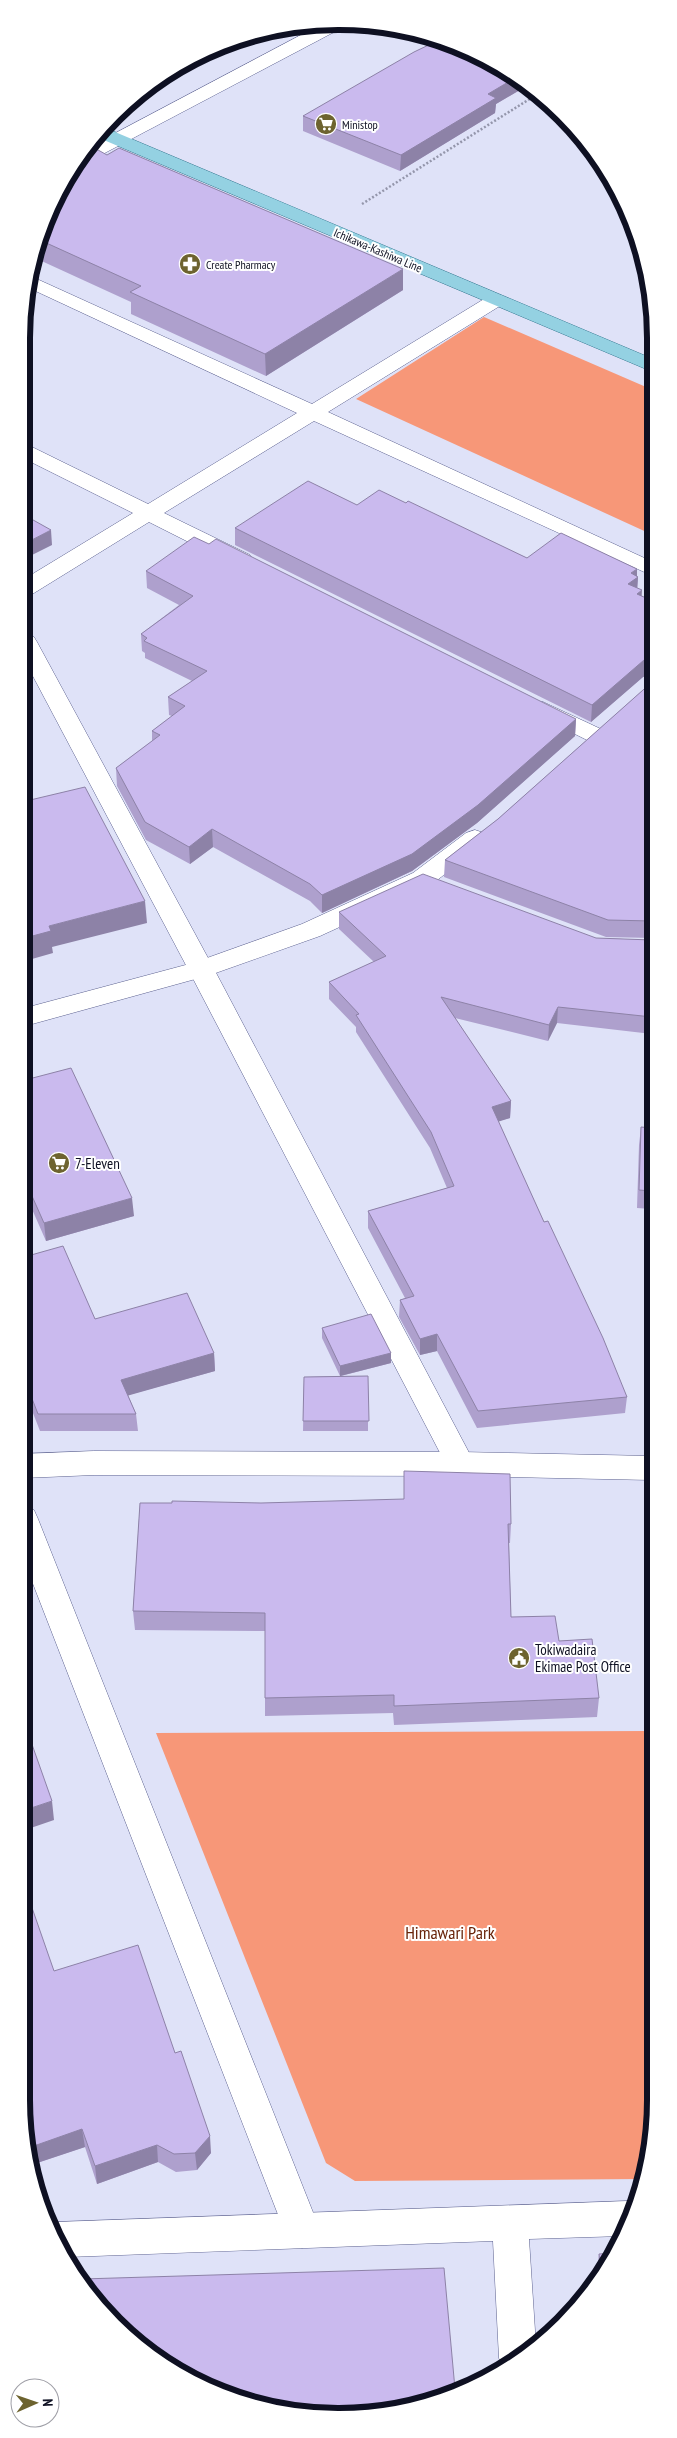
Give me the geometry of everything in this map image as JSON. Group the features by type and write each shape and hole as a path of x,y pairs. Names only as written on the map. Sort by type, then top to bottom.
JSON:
{"main road":[{"name":"Ichikawa-Kashiwa Line","path":"111,136 647,363"}],"street":[{"path":"100,144 111,136 322,31"},
{"path":"35,284 647,567"},
{"path":"30,586 496,300"},
{"path":"30,454 264,571"},
{"path":"30,649 201,970 460,1464"},
{"path":"523,699 602,728 573,754"},
{"path":"30,1016 201,970 311,930 422,879 494,823"},
{"path":"422,879 449,889"},
{"path":"30,1466 94,1463 460,1464 647,1468"},
{"path":"30,1537 302,2230"},
{"path":"64,2240 624,2218"},
{"path":"510,2223 518,2350"}],"path":[{"path":"325,227 531,98"}],"green space":[{"path":"484,317 647,387 647,532 356,399"},
{"name":"Himawari Park","path":"647,1731 647,2100 644,2140 636,2179 355,2181 326,2163 156,1733"}],"building":[{"path":"430,44 438,46 457,53 509,81 488,94 496,98 401,155 303,116"},
{"path":"119,148 403,269 265,354 130,292 141,286 45,242 53,220 71,184 96,149 107,155"},
{"path":"308,481 357,505 379,490 406,503 408,501 527,558 561,533 637,569 631,573 638,577 628,584 642,590 637,594 647,598 647,659 592,705 235,528"},
{"path":"30,518 51,530 30,541"},
{"path":"194,537 209,544 216,539 576,719 478,805 412,854 322,895 310,884 212,829 189,847 145,822 116,768 160,735 152,731 185,706 168,697 207,671 144,641 147,638 141,634 193,596 146,571"},
{"path":"647,686 647,921 608,920 445,860 498,819"},
{"path":"85,787 145,901 49,926 51,931 30,937 30,800"},
{"path":"423,874 596,938 647,940 647,1016 558,1007 549,1025 441,997 511,1101 492,1107 544,1222 548,1221 603,1338 627,1397 478,1411 437,1334 420,1339 400,1300 414,1296 368,1211 454,1186 431,1132 356,1015 359,1014 329,982 386,956 339,912"},
{"path":"71,1068 132,1198 44,1223 30,1192 30,1079"},
{"path":"641,1127 647,1128 647,1191 639,1190"},
{"path":"63,1246 95,1319 187,1293 214,1353 121,1380 136,1414 38,1414 30,1393 30,1255"},
{"path":"371,1314 391,1353 340,1366 322,1328"},
{"path":"368,1376 369,1421 303,1421 304,1377"},
{"path":"404,1471 510,1474 511,1524 508,1524 511,1617 555,1616 559,1641 592,1639 599,1698 394,1706 394,1695 265,1698 265,1613 133,1611 140,1503 172,1503 172,1501 261,1503 404,1499"},
{"path":"30,1739 52,1801 30,1808"},
{"path":"30,1902 54,1971 138,1945 175,2053 181,2051 210,2136 195,2153 174,2154 157,2145 95,2166 82,2129 34,2146 30,2100"},
{"path":"599,2254 606,2254 600,2263"},
{"path":"444,2268 455,2386 399,2402 338,2408 278,2402 239,2392 184,2367 167,2356 120,2318 88,2279"}],"place":[{"name":"Ministop","path":"326,124"},
{"name":"Create Pharmacy","path":"190,264"},
{"name":"7-Eleven","path":"59,1163"},
{"name":"Tokiwadaira Ekimae Post Office","path":"519,1658"}]}
